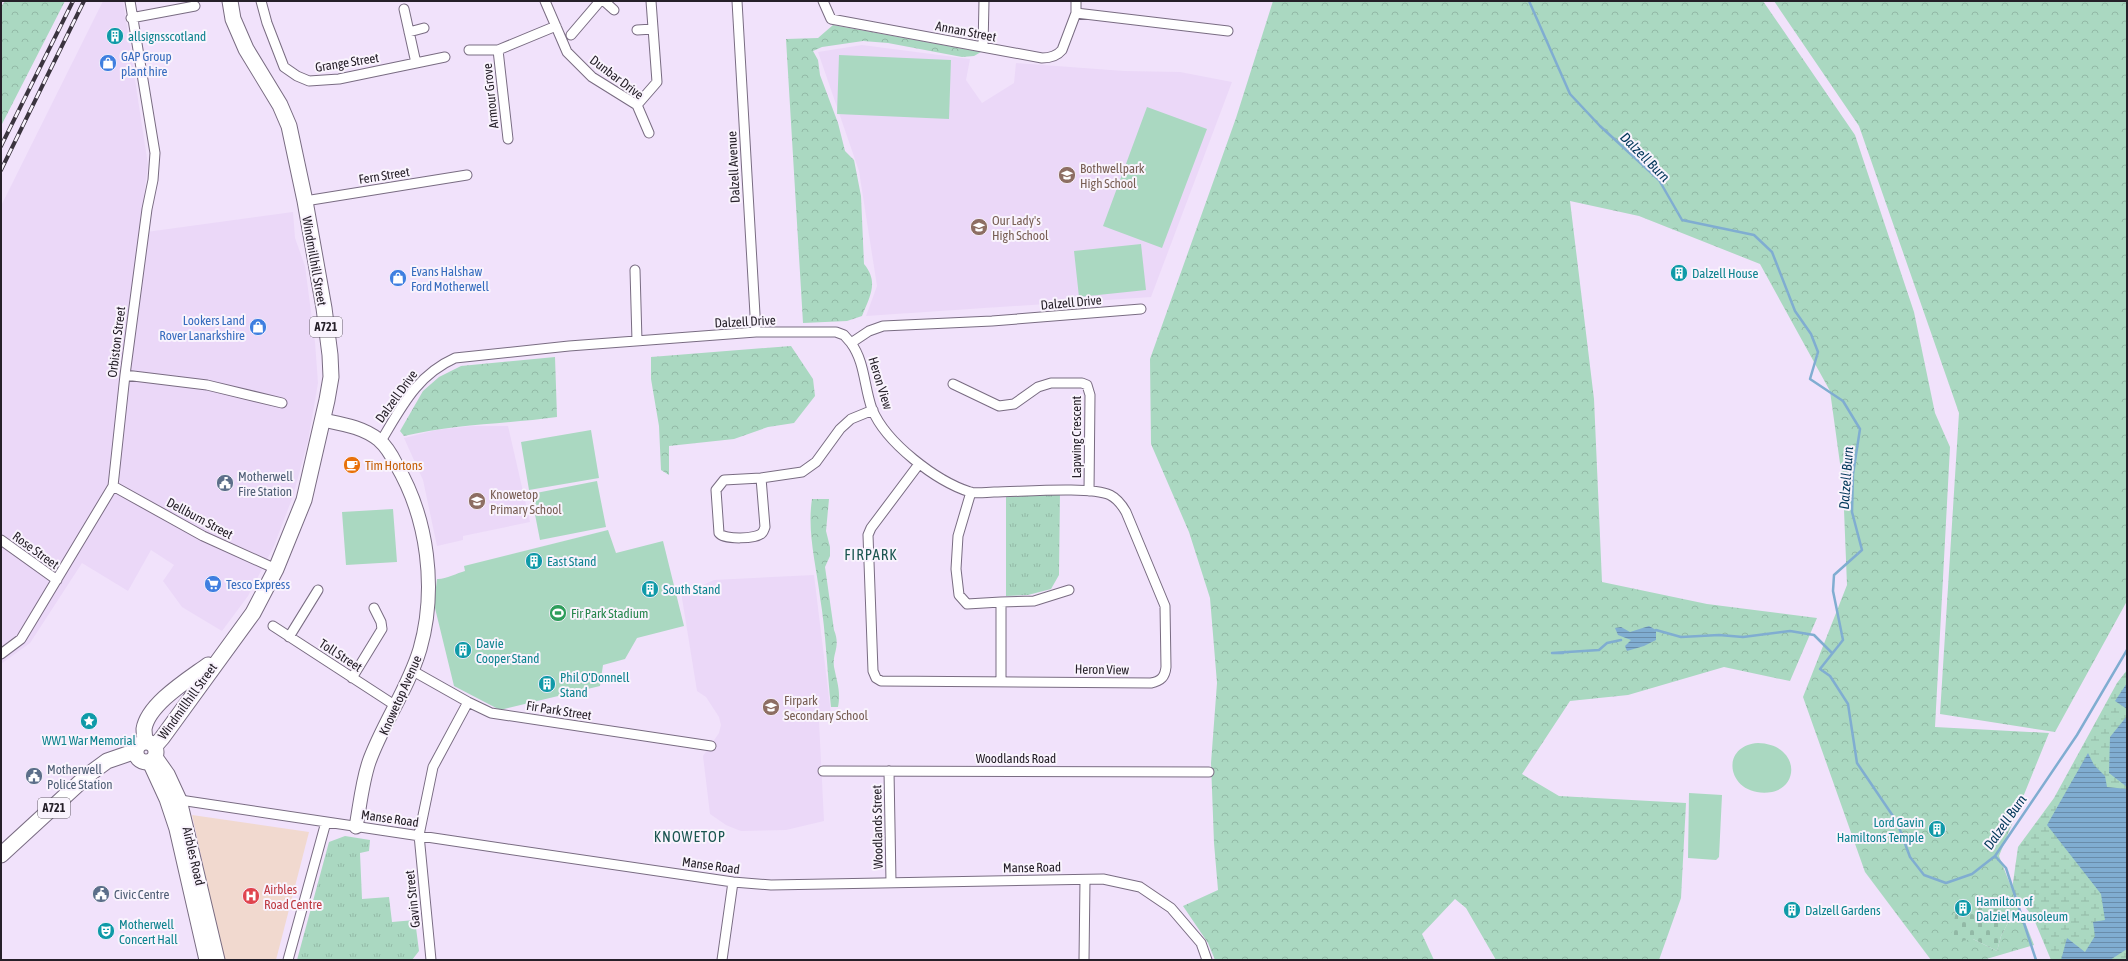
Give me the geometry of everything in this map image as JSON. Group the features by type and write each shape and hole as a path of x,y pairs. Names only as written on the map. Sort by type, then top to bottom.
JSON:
{"main road":[{"name":"Windmillhill Street","path":"147,753 162,738 252,613 276,569 304,500 323,420 331,377 330,355 305,201 289,126 280,105 246,49 233,19 230,1"},
{"path":"233,19 234,1"},
{"name":"Windmillhill Street","path":"147,753 144,729 153,711 169,695 220,657"},
{"name":"A721","path":"1,855 88,775 107,761 147,753"}],"street":[{"name":"Orbiston Street","path":"1,654 21,639 113,486 125,374 147,209 153,180 155,153 131,18 130,1"},
{"name":"Grange Street","path":"261,1 267,24 284,67 296,76 309,81 339,79 445,57"},
{"name":"Dunbar Drive","path":"545,1 567,52 592,77 637,105 650,134"},
{"path":"570,35 600,1"},
{"path":"604,1 614,10"},
{"path":"637,105 657,82 651,1"},
{"name":"Dalzell Avenue","path":"737,1 756,332"},
{"name":"Annan Street","path":"823,1 831,19 1042,58 1050,58 1062,50 1076,13 1076,1"},
{"path":"983,47 984,1"},
{"path":"131,18 176,5 195,6"},
{"path":"404,9 416,63"},
{"path":"1076,13 1228,31"},
{"name":"Armour Grove","path":"469,50 498,50 556,26"},
{"path":"409,32 424,28"},
{"path":"637,30 653,29"},
{"name":"Armour Grove","path":"498,50 508,139"},
{"name":"Fern Street","path":"305,201 467,175"},
{"path":"635,270 638,341"},
{"name":"Dalzell Drive","path":"380,440 425,376 440,365 456,358 638,341 756,332 836,332 844,335 851,343 869,331 883,326 992,321 1141,309"},
{"name":"Heron View","path":"851,343 857,351 861,361 873,410 888,435 919,464 941,478 971,492 1089,491 1109,495 1121,504 1126,512 1165,606 1165,673 1158,682 881,681 876,678 873,671 868,535 871,528 919,464"},
{"path":"125,374 207,384 282,403"},
{"name":"Lapwing Crescent","path":"953,384 999,406 1014,404 1038,387 1051,383 1082,383 1087,385 1090,395 1089,491"},
{"path":"761,478 765,527 762,533 756,536 726,538 721,536 719,533 716,490 719,484 724,480 761,478 802,472 816,462 840,429 851,419 873,410"},
{"name":"Knowetop Avenue","path":"323,420 361,429 380,440 408,487 421,528 426,555 429,590 420,648 413,671 370,761 356,827"},
{"name":"Dellburn Street","path":"113,486 203,536 276,569"},
{"path":"971,492 958,536 956,570 959,595 967,604 1034,601 1069,590"},
{"name":"Rose Street","path":"1,540 57,580"},
{"path":"289,638 318,590"},
{"path":"1001,602 1001,682"},
{"path":"352,678 382,629 381,622 374,608"},
{"name":"Toll Street","path":"272,626 396,706"},
{"name":"Fir Park Street","path":"413,671 490,713 711,746"},
{"name":"Gavin Street","path":"431,960 419,835 433,767 468,702"},
{"name":"Airbles Road","path":"147,753 168,774 180,800 218,960"},
{"name":"Airbles Road","path":"147,753 166,798 176,830 206,960"},
{"name":"Woodlands Road","path":"823,771 1209,772"},
{"name":"Woodlands Street","path":"889,771 891,882"},
{"name":"Manse Road","path":"180,800 733,882 771,885 1103,879 1140,887 1171,908 1201,943 1207,960"},
{"path":"288,960 326,822"},
{"path":"1084,960 1085,880"},
{"path":"722,960 733,882"}],"shaded area":[{"path":"103,1 123,1 148,165 139,233 293,212 295,238 305,266 315,342 318,383 308,441 293,496 274,546 248,596 222,631 182,607 163,581 174,565 151,550 128,591 82,563 30,643 1,664 1,206"},
{"path":"862,45 970,59 966,80 982,103 1014,83 1016,63 1124,71 1180,72 1232,82 1151,297 866,316 877,286 859,171 818,52"},
{"name":"Knowetop Primary School","path":"472,426 508,426 530,522 463,536 463,540 437,546 423,480 404,438 436,430"},
{"name":"Firpark Secondary School","path":"814,575 832,722 819,722 824,821 786,830 741,831 726,825 710,814 703,756 719,733 721,725 719,717 706,697 697,691 681,592 697,591 703,585 714,580"},
{"name":"Airbles Road Centre","path":"192,815 309,832 276,960 224,960"}],"green space":[{"path":"5,1 65,1 1,126 1,7"},
{"path":"1273,1 1763,1 1855,135 1914,312 1935,413 1950,447 1935,727 2049,733 1999,856 2034,945 1983,960 1931,960 1865,872 1803,697 1847,585 1843,485 1830,391 1760,264 1639,216 1570,201 1594,399 1602,582 1707,604 1817,618 1790,681 1724,667 1628,695 1570,701 1522,774 1559,796 1686,803 1681,898 1659,960 1496,960 1466,908 1455,899 1422,934 1434,960 1215,960 1208,943 1183,906 1218,890 1214,843 1211,763 1217,683 1210,598 1189,532 1151,444 1150,359 1236,118","holes":["1956,911 2009,921 2001,936 1997,951 1973,939"]},
{"path":"1774,1 2127,1 2127,601 2055,732 1940,714 1959,413 1859,126"},
{"path":"833,25 981,52 974,56 962,57 888,43 863,41 822,47 813,51 818,60 820,75 838,123 845,151 854,160 861,196 864,264 871,277 872,289 862,316 847,321 803,323 786,39 818,38"},
{"path":"839,55 951,60 949,119 837,114"},
{"path":"1147,107 1207,129 1162,248 1103,226"},
{"path":"1141,244 1146,290 1079,297 1074,251"},
{"path":"791,346 813,379 815,396 794,423 768,427 734,439 669,446 669,475 661,470 659,426 651,379 651,357"},
{"path":"555,357 557,417 442,429 404,436 400,431 423,391 439,377 461,366"},
{"path":"591,430 599,478 529,490 521,442"},
{"path":"597,481 606,527 540,540 531,494"},
{"path":"1006,493 1060,493 1059,575 1051,589 1028,595 1006,596"},
{"path":"812,499 829,499 826,531 830,547 830,556 825,567 834,630 837,641 834,667 839,692 838,707 831,707 824,624 811,536"},
{"path":"393,509 397,562 346,565 342,512"},
{"name":"Fir Park Stadium","path":"608,530 616,553 663,541 684,626 637,638 625,659 603,665 600,686 500,710 454,686 434,604 437,579 465,571 464,566"},
{"path":"2127,670 2127,960 2051,960 2033,917 2012,890 2018,847 2054,798 2117,683"},
{"path":"1758,743 1771,745 1781,750 1788,757 1791,766 1791,774 1788,782 1781,788 1772,792 1757,792 1745,788 1737,780 1733,771 1733,762 1737,753 1745,746"},
{"path":"1689,793 1722,795 1719,857 1716,860 1688,858"},
{"path":"345,836 370,840 369,851 360,853 362,899 389,897 392,922 415,920 419,951 412,960 297,960 329,842"},
{"path":"1969,904 2006,911 2009,921 2001,936 1997,951 1973,939 1950,943 1956,911 1967,913"}],"water":[{"path":"1649,626 1656,630 1656,640 1644,646 1627,651 1625,646 1631,640 1618,635 1615,628 1621,627 1630,632"},
{"path":"2127,683 2127,709 2115,701"},
{"path":"2127,716 2127,787 2109,773 2110,737"},
{"path":"2088,753 2094,765 2105,776 2107,787 2127,789 2127,949 2110,960 2061,960 2067,938 2085,952 2095,936 2093,922 2105,920 2101,894 2047,825"}],"waterway":[{"name":"Dalzell Burn","path":"1529,1 1570,94 1600,126 1659,180 1682,220 1754,235 1772,252 1795,311 1811,334 1818,352 1810,379 1843,401 1860,429 1853,474 1852,512 1862,550 1834,575 1833,591 1843,640 1820,669 1830,676 1848,704 1857,763 1897,822 1910,857 1924,875 1946,883 1972,874 1995,856 2077,735 2127,650"},
{"path":"1656,630 1681,637 1719,635 1743,637 1790,631 1814,635 1832,653"},
{"path":"1563,653 1552,653 1599,650 1607,643 1621,640"},
{"path":"1995,856 2006,868 2036,960"}],"railway":[{"path":"1,146 73,1"},
{"path":"1,170 84,1"}],"place":[{"name":"allsignsscotland","path":"115,36"},
{"name":"GAP Group plant hire","path":"108,63"},
{"name":"Bothwellpark High School","path":"1067,175"},
{"name":"Our Lady's High School","path":"979,227"},
{"name":"Dalzell House","path":"1679,273"},
{"name":"Evans Halshaw Ford Motherwell","path":"398,278"},
{"name":"Lookers Land Rover Lanarkshire","path":"258,327"},
{"name":"Tim Hortons","path":"352,465"},
{"name":"Motherwell Fire Station","path":"225,483"},
{"name":"Knowetop Primary School","path":"477,501"},
{"name":"East Stand","path":"534,561"},
{"name":"Tesco Express","path":"213,584"},
{"name":"South Stand","path":"650,589"},
{"name":"Fir Park Stadium","path":"558,613"},
{"name":"Davie Cooper Stand","path":"463,650"},
{"name":"Phil O'Donnell Stand","path":"547,684"},
{"name":"Firpark Secondary School","path":"771,707"},
{"name":"WW1 War Memorial","path":"89,721"},
{"name":"Motherwell Police Station","path":"34,776"},
{"name":"Lord Gavin Hamiltons Temple","path":"1937,829"},
{"name":"Civic Centre","path":"101,894"},
{"name":"Airbles Road Centre","path":"251,896"},
{"name":"Hamilton of Dalziel Mausoleum","path":"1963,908"},
{"name":"Dalzell Gardens","path":"1792,910"},
{"name":"Motherwell Concert Hall","path":"106,931"}],"district":[{"name":"FIRPARK","path":"871,555"},
{"name":"KNOWETOP","path":"690,837"}]}
